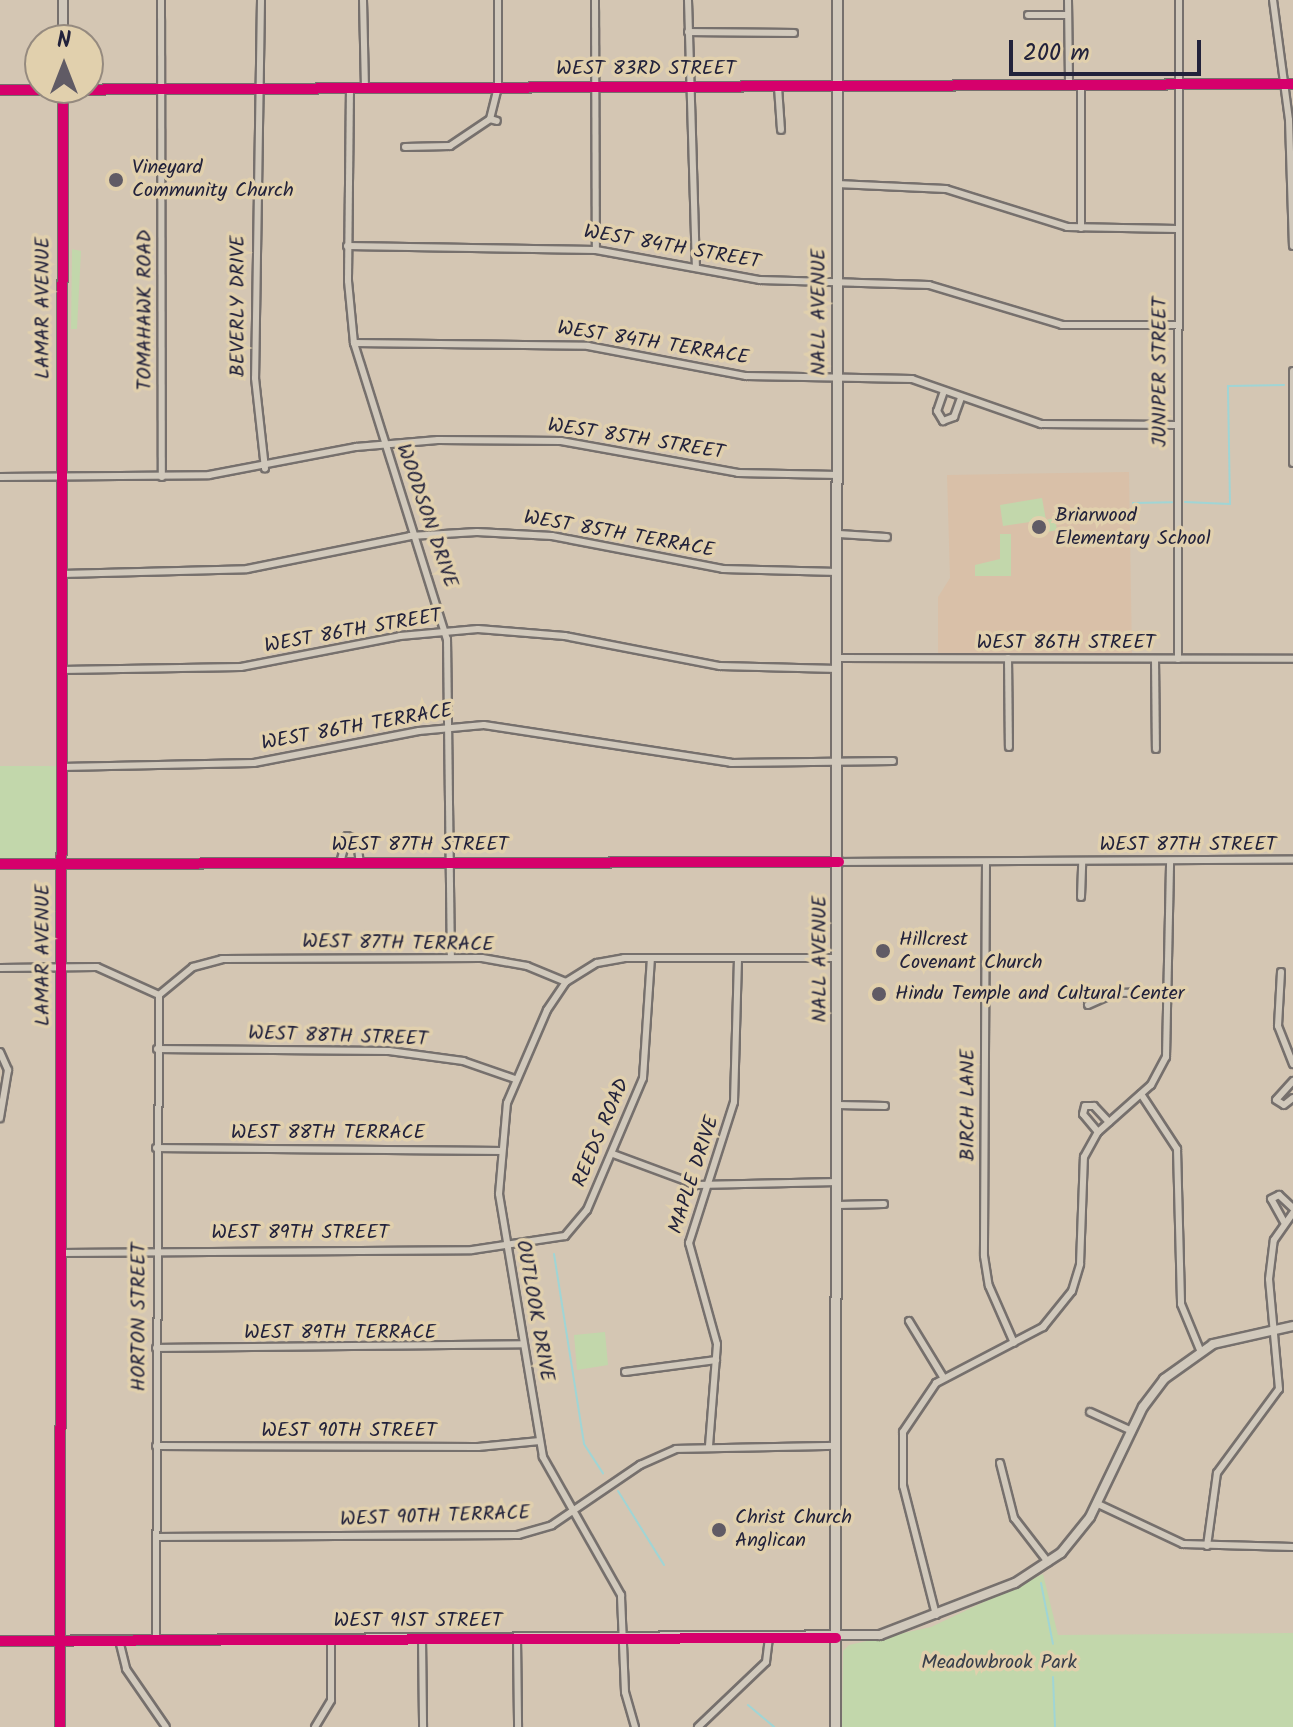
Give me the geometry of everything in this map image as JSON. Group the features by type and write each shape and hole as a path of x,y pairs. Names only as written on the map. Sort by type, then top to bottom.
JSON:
{"main road":[{"name":"NALL AVENUE","path":"835,1727 839,958 837,0"}],"street":[{"path":"63,0 63,24"},
{"name":"TOMAHAWK ROAD","path":"161,0 162,477"},
{"name":"BEVERLY DRIVE","path":"261,0 262,89 255,364 265,468"},
{"path":"363,0 365,88"},
{"path":"405,147 450,146 494,120 498,88 498,0"},
{"path":"595,0 596,250"},
{"path":"688,0 696,268"},
{"path":"1068,0 1069,86"},
{"name":"JUNIPER STREET","path":"1178,659 1179,0"},
{"path":"1273,0 1283,84 1293,246"},
{"path":"1028,15 1068,15"},
{"path":"688,32 794,33"},
{"name":"WEST 83RD STREET","path":"104,89 1293,84"},
{"path":"1081,86 1081,228"},
{"path":"778,87 781,130"},
{"name":"WOODSON DRIVE","path":"350,88 347,246 354,343 384,443 418,536 445,630 450,727 451,958"},
{"name":"WEST 83RD STREET","path":"0,90 24,90"},
{"name":"LAMAR AVENUE","path":"60,1727 63,104"},
{"path":"837,184 946,189 1081,228 1177,229"},
{"name":"WEST 84TH STREET","path":"347,246 596,250 760,280 929,285 1062,325 1177,325"},
{"name":"WEST 84TH TERRACE","path":"354,343 569,344 746,376 901,378 1041,424 1177,425"},
{"path":"1293,371 1293,463"},
{"path":"944,391 937,411 943,421 954,417 961,398"},
{"name":"WEST 85TH STREET","path":"0,477 162,477 265,468 384,443 561,441 738,473 838,475"},
{"name":"WEST 85TH TERRACE","path":"62,574 247,569 418,536 521,533 723,569 838,572"},
{"path":"838,534 887,537"},
{"name":"WEST 86TH STREET","path":"62,670 241,667 445,630 534,632 720,666 1008,658 1293,659"},
{"path":"1293,649 1293,659"},
{"path":"1008,658 1009,747"},
{"path":"1155,659 1156,749"},
{"name":"WEST 86TH TERRACE","path":"62,767 254,763 450,727 541,730 683,759 838,763 893,761"},
{"name":"WEST 87TH STREET","path":"340,863 342,839 353,836 360,863"},
{"name":"WEST 87TH STREET","path":"0,864 1293,860"},
{"name":"WEST 87TH STREET","path":"1081,897 1082,861"},
{"path":"936,1615 899,1462 908,1418 943,1377 1043,1327 1072,1291 1080,1254 1081,1168 1098,1132 1141,1094 1166,1057 1170,992 1170,861"},
{"name":"BIRCH LANE","path":"986,862 984,1256 989,1286 1014,1343"},
{"name":"WEST 87TH TERRACE","path":"159,995 193,967 222,959 451,958 509,962 566,982"},
{"path":"566,982 597,963 651,958 839,958"},
{"name":"REEDS ROAD","path":"538,1243 565,1236 580,1222 613,1154 647,1062 651,958"},
{"name":"MAPLE DRIVE","path":"709,1446 716,1360 712,1314 689,1254 735,1090 738,958"},
{"path":"0,968 61,966 112,970 159,995"},
{"path":"1281,972 1278,1026 1293,1064"},
{"name":"OUTLOOK DRIVE","path":"566,982 533,1034 515,1079 500,1151 507,1248 540,1441 571,1513 616,1581 625,1638 625,1692 635,1727"},
{"path":"1088,1005 1115,993 1170,992"},
{"name":"HORTON STREET","path":"156,1640 159,995"},
{"name":"WEST 88TH STREET","path":"157,1049 417,1053 515,1079"},
{"path":"0,1052 8,1070 0,1118"},
{"path":"1293,1081 1276,1100 1284,1105 1293,1098"},
{"path":"1141,1094 1177,1149 1181,1304 1200,1350 1293,1326"},
{"path":"838,1105 885,1106"},
{"path":"1098,1132 1083,1114 1085,1106 1094,1106 1109,1122"},
{"name":"WEST 88TH TERRACE","path":"156,1148 500,1151"},
{"path":"613,1154 664,1177 709,1184 838,1182"},
{"path":"1207,1546 1217,1473 1279,1389 1269,1279 1284,1222 1293,1210 1279,1195 1271,1199 1284,1222"},
{"path":"838,1205 884,1204"},
{"name":"WEST 89TH STREET","path":"61,1253 156,1248 507,1248 538,1243"},
{"path":"909,1321 943,1377"},
{"name":"WEST 89TH TERRACE","path":"156,1348 523,1344"},
{"name":"WEST 91ST STREET","path":"0,1641 836,1638 880,1635 936,1615 1049,1562 1072,1542 1098,1504 1152,1393 1200,1350"},
{"path":"625,1372 716,1360"},
{"path":"1090,1412 1132,1431"},
{"name":"WEST 90TH STREET","path":"156,1446 478,1447 540,1441"},
{"name":"WEST 90TH TERRACE","path":"156,1537 518,1535 571,1513 652,1458 709,1446 836,1446"},
{"path":"1000,1463 1014,1518 1049,1562"},
{"path":"1098,1504 1172,1541 1207,1546 1293,1547"},
{"path":"698,1727 766,1662 769,1637"},
{"path":"422,1639 423,1727"},
{"path":"517,1639 518,1727"},
{"path":"119,1640 126,1669 166,1727"},
{"path":"315,1727 331,1700 331,1640"}],"shaded area":[{"name":"Briarwood Elementary School","path":"1129,472 1132,656 938,653 938,597 950,578 947,475"}],"green space":[{"path":"72,249 81,251 77,329 71,329"},
{"path":"1042,498 1046,520 1055,518 1057,530 1032,535 1030,522 1003,526 1000,505"},
{"path":"1000,534 1011,534 1011,576 975,576 975,565 1000,559"},
{"path":"0,766 58,766 58,852 50,860 0,860"},
{"path":"605,1332 608,1365 577,1370 574,1335"},
{"name":"Meadowbrook Park","path":"1043,1574 1058,1635 1293,1633 1293,1727 842,1727 843,1651 849,1645 931,1627"}],"waterway":[{"path":"1185,502 1230,504 1228,386 1284,385"},
{"path":"1133,503 1172,502"},
{"path":"554,1254 584,1444 603,1473"},
{"path":"618,1491 664,1565"},
{"path":"1041,1583 1053,1644"},
{"path":"1053,1677 1055,1727"},
{"path":"748,1705 774,1727"}],"cycle path":[{"path":"0,90 1293,84"},
{"path":"60,1727 63,104"},
{"path":"0,864 839,862"},
{"path":"0,1641 836,1638"}],"place":[{"name":"Vineyard Community Church","path":"116,180"},
{"name":"Briarwood Elementary School","path":"1039,527"},
{"name":"Hillcrest Covenant Church","path":"883,951"},
{"name":"Hindu Temple and Cultural Center","path":"879,994"},
{"name":"Christ Church Anglican","path":"719,1530"}]}
